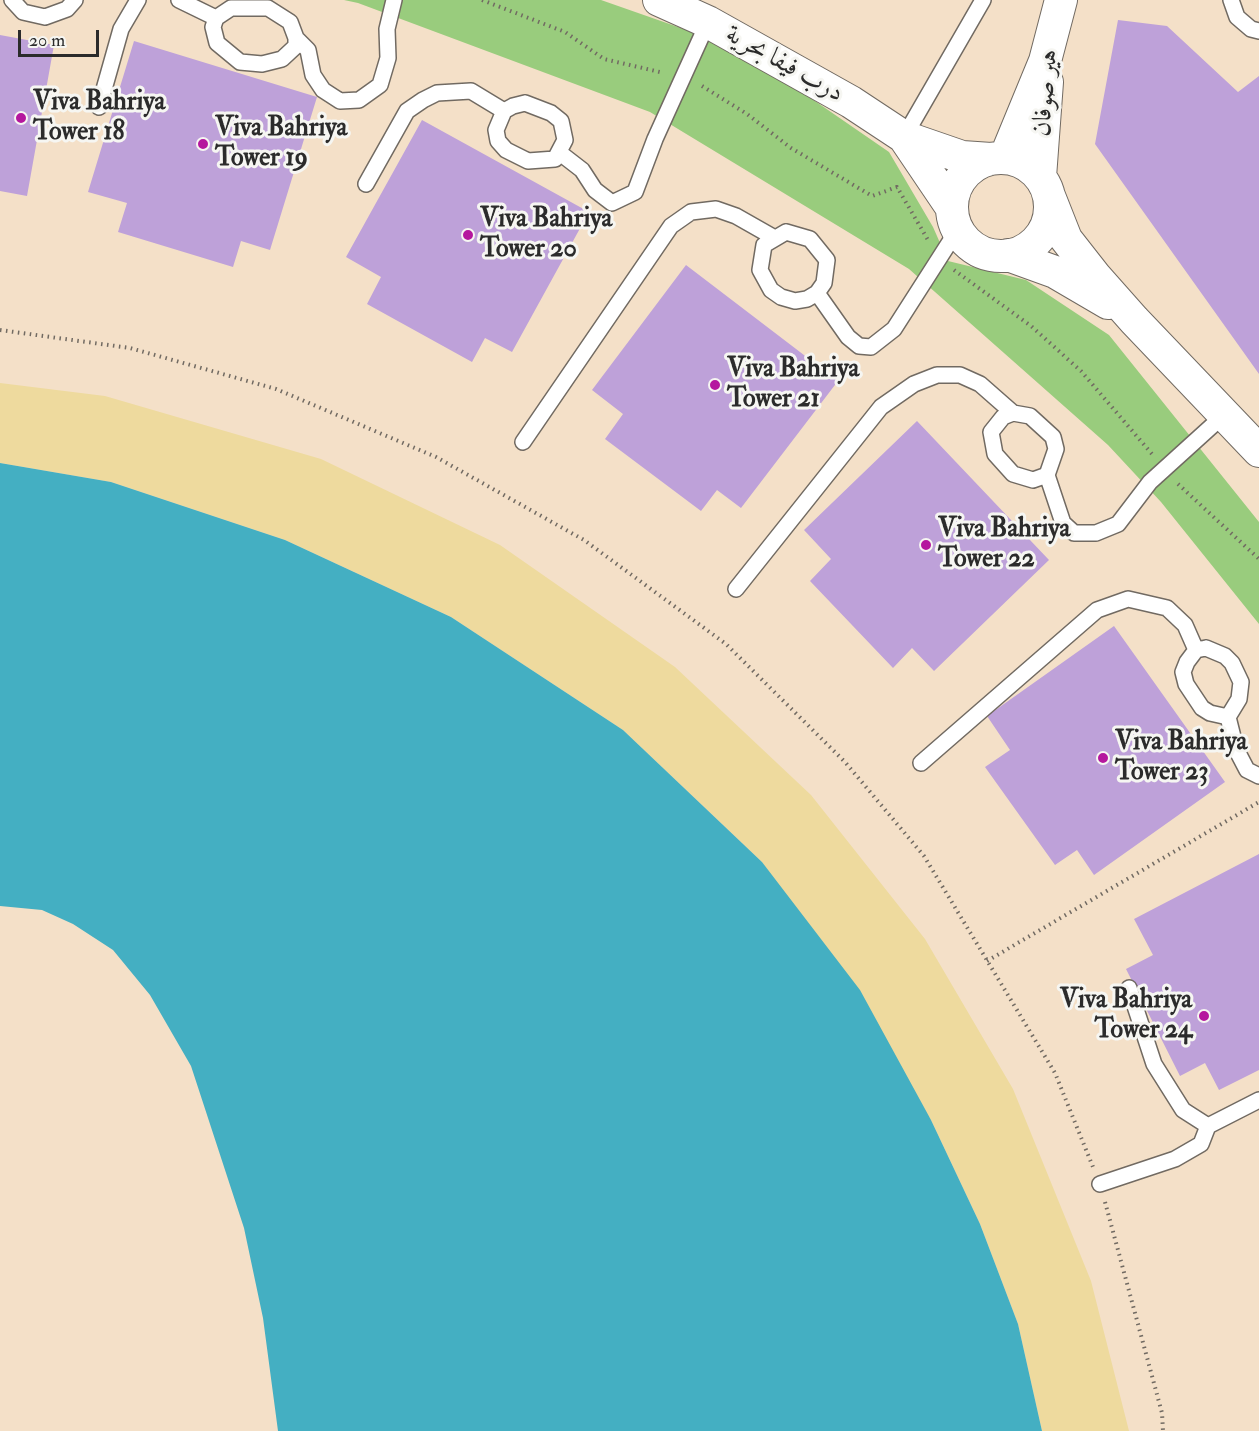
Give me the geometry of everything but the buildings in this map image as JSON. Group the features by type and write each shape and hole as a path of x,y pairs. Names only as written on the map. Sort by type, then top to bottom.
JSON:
{"street":[{"name":"درب فيفا بحرية","path":"659,0 708,22 851,102 904,137 962,157 998,158"},
{"path":"1053,34 1060,0"},
{"name":"هير صوفان","path":"998,158 1045,61 1053,34"},
{"name":"هير صوفان","path":"1045,186 1045,91 1053,34"},
{"name":"درب فيفا بحرية","path":"904,137 955,219"},
{"path":"1134,320 1055,272 1008,255 984,253 965,239 955,219 955,191 963,177 976,165 998,158 1025,164 1045,186 1066,239 1134,320 1259,451"},
{"path":"1008,255 1029,246 1045,228 1050,212 1045,186"}],"lane":[{"path":"12,0 23,12 45,17 67,9 75,0"},
{"path":"99,107 121,29 138,0"},
{"path":"179,0 216,18"},
{"path":"296,38 308,50 313,75 323,90 340,101 359,100 380,85 388,58 387,29 394,0"},
{"path":"904,137 983,0"},
{"path":"1231,0 1237,17 1251,29 1259,31"},
{"path":"231,8 268,8 290,22 296,38 296,46 282,59 262,64 240,62 217,43 213,27 216,18 231,8"},
{"path":"560,153 582,170 595,190 612,203 635,192 655,139 708,22"},
{"path":"366,184 398,124 407,111 423,100 437,93 471,91 504,111"},
{"path":"525,103 551,113 561,121 565,140 555,159 540,162 528,161 506,150 498,141 496,130 504,111 525,103"},
{"path":"523,442 671,226 691,212 716,209 736,216 773,237"},
{"path":"817,292 848,337 859,346 871,347 894,329 939,259 955,219"},
{"path":"786,232 799,234 819,248 827,260 828,272 817,292 795,301 771,290 760,270 764,245 773,237 786,232"},
{"path":"736,589 880,407 914,384 937,375 960,375 980,384 1013,413 1030,416 1053,437 1056,449 1047,475 1063,523 1074,533 1096,533 1118,524 1128,508 1164,467 1224,415"},
{"path":"1013,413 1003,417 991,432 995,454 1013,474 1033,480 1047,475"},
{"path":"921,763 1097,610 1128,599 1167,608 1185,625 1196,650"},
{"path":"1228,717 1202,708 1186,684 1183,672 1196,650 1206,648 1225,656 1237,673 1241,693 1228,717 1236,749 1247,770 1259,776"},
{"path":"1129,988 1154,1064 1184,1110 1208,1126"},
{"path":"1100,1184 1175,1159 1201,1144 1208,1126 1259,1100"}],"path":[{"path":"482,0 565,32 604,59 683,78 711,92 791,148 872,196 897,187 939,259 1031,327 1081,371 1164,467 1259,559"},
{"path":"0,330 130,348 276,389 436,457 584,540 726,644 845,762 924,856 1055,1073 1100,1184 1162,1413 1163,1431"},
{"path":"987,961 1259,802"}],"green space":[{"path":"344,0 601,0 738,48 889,152 933,227 948,261 1026,280 1109,335 1259,522 1259,624 1161,502 1108,445 909,269 650,112 358,3"}],"sand":[{"path":"0,383 105,396 321,459 500,545 675,667 811,795 925,939 1013,1089 1091,1281 1129,1431 1042,1431 1018,1324 980,1224 931,1120 762,862 623,730 451,617 285,540 111,482 0,463"}],"water":[{"path":"0,463 111,482 285,540 451,617 623,730 762,862 860,990 931,1120 980,1224 1018,1324 1042,1431 278,1431 263,1318 244,1228 191,1066 150,995 113,950 73,924 42,910 0,906"}],"place":[{"name":"Viva Bahriya Tower 18","path":"21,118"},
{"name":"Viva Bahriya Tower 19","path":"203,144"},
{"name":"Viva Bahriya Tower 20","path":"468,235"},
{"name":"Viva Bahriya Tower 21","path":"715,385"},
{"name":"Viva Bahriya Tower 22","path":"926,545"},
{"name":"Viva Bahriya Tower 23","path":"1103,758"},
{"name":"Viva Bahriya Tower 24","path":"1204,1016"}]}
